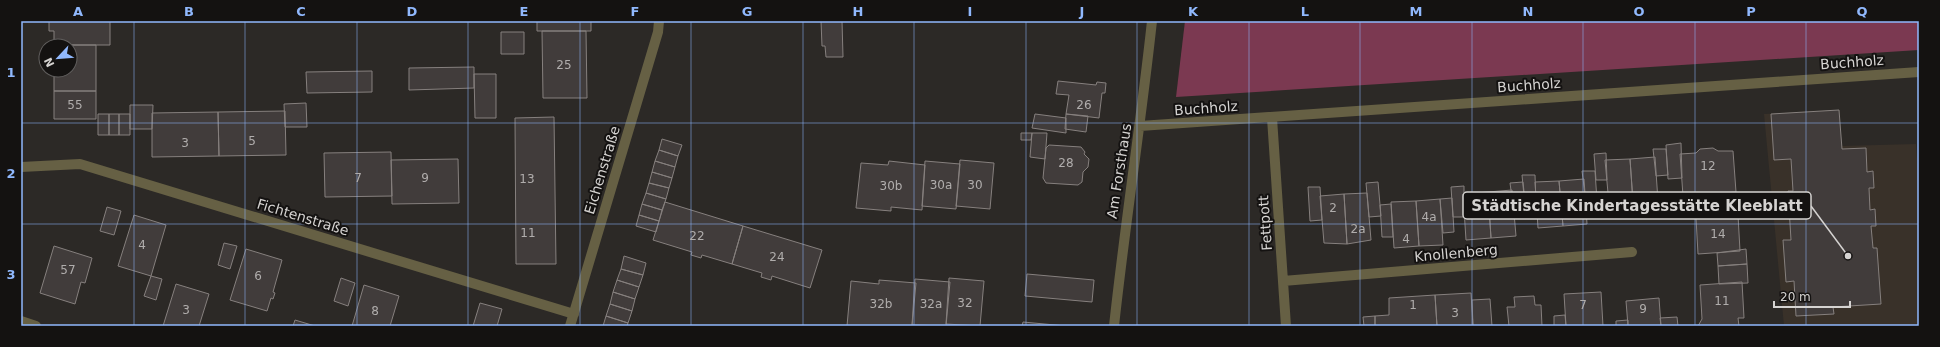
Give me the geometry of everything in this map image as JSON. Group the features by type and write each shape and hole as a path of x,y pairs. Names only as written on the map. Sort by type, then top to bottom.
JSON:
{"street":[{"name":"Eichenstraße","path":"570,326 660,21"},
{"name":"Am Forsthaus","path":"1114,326 1126,219 1140,126 1152,21"},
{"name":"Buchholz","path":"1140,126 1919,72"},
{"name":"Fettpott","path":"1272,118 1286,326"},
{"name":"Fichtenstraße","path":"21,167 80,164 574,314"},
{"name":"Knollenberg","path":"1283,281 1632,252"},
{"path":"21,321 36,326"}],"shaded area":[{"path":"1185,21 1919,21 1919,50 1176,97"},
{"path":"1839,110 1841,146 1916,144 1919,186 1919,326 1784,326 1764,114"}],"building":[{"path":"49,21 110,21 110,45 78,45 78,38 54,38 54,31 49,31"},
{"path":"537,21 591,21 591,31 537,31"},
{"path":"821,21 842,21 843,57 826,57 825,46 822,46"},
{"path":"542,31 586,31 587,98 543,98"},
{"path":"501,32 524,32 524,54 501,54"},
{"path":"78,45 96,45 96,91 54,91 54,78 78,78"},
{"path":"474,67 474,88 409,90 409,68"},
{"path":"372,71 372,92 307,93 306,72"},
{"path":"474,74 496,74 496,118 475,118"},
{"path":"1058,81 1096,85 1097,82 1106,83 1105,93 1102,93 1099,118 1066,114 1069,95 1056,94"},
{"path":"54,91 96,91 96,119 54,119"},
{"path":"306,103 307,127 285,127 284,104"},
{"path":"130,105 153,105 152,129 130,129"},
{"path":"1839,110 1842,149 1866,148 1867,172 1873,171 1874,188 1869,188 1870,210 1875,209 1876,226 1871,226 1873,248 1877,248 1881,304 1833,307 1834,314 1796,316 1794,281 1786,282 1783,240 1791,240 1788,191 1793,191 1791,159 1774,160 1771,114"},
{"path":"285,111 286,155 219,156 218,112"},
{"path":"218,112 219,156 152,157 152,113"},
{"path":"98,114 109,114 109,135 98,135"},
{"path":"109,114 119,114 119,135 109,135"},
{"path":"119,114 130,114 130,135 119,135"},
{"path":"1035,114 1066,118 1066,133 1032,128"},
{"path":"1066,114 1088,116 1086,132 1065,129"},
{"path":"554,117 556,264 516,264 515,118"},
{"path":"1021,133 1032,133 1031,140 1021,140"},
{"path":"1032,133 1047,133 1045,159 1030,157"},
{"path":"662,139 682,145 678,156 659,150"},
{"path":"1681,143 1682,178 1668,179 1666,145"},
{"path":"1049,145 1081,147 1085,152 1084,154 1089,159 1088,167 1083,172 1082,182 1078,185 1046,183 1043,178 1046,148"},
{"path":"1713,148 1718,151 1733,151 1736,192 1683,196 1680,154 1696,153 1700,149"},
{"path":"1653,149 1666,149 1668,175 1656,176"},
{"path":"659,150 678,156 675,167 655,161"},
{"path":"391,152 392,196 325,197 324,153"},
{"path":"1606,153 1607,180 1596,180 1594,154"},
{"path":"1655,157 1658,201 1633,202 1630,159"},
{"path":"458,159 459,203 392,204 391,160"},
{"path":"1630,159 1633,202 1609,204 1605,160"},
{"path":"960,160 994,163 990,209 956,206"},
{"path":"655,161 675,167 672,178 652,172"},
{"path":"889,161 925,165 922,210 891,207 891,211 856,208 861,163 888,165"},
{"path":"925,161 960,164 956,209 922,206"},
{"path":"1582,171 1595,171 1597,201 1586,202"},
{"path":"652,172 672,178 669,188 649,183"},
{"path":"1522,175 1535,175 1536,205 1525,206"},
{"path":"1584,179 1587,224 1563,226 1559,181"},
{"path":"1559,181 1563,226 1538,228 1535,182"},
{"path":"1378,182 1381,216 1369,217 1366,183"},
{"path":"1523,182 1526,212 1514,213 1510,183"},
{"path":"649,183 669,188 666,199 646,193"},
{"path":"1464,186 1464,217 1453,217 1451,187"},
{"path":"1308,187 1320,187 1322,220 1310,221"},
{"path":"1512,190 1516,236 1491,238 1488,192"},
{"path":"1488,192 1491,238 1466,240 1463,194"},
{"path":"646,193 666,199 662,210 642,204"},
{"path":"1367,193 1371,240 1347,244 1344,194"},
{"path":"1344,194 1347,244 1324,243 1320,196"},
{"path":"1452,198 1454,232 1443,233 1440,199"},
{"path":"1440,199 1443,245 1419,246 1416,201"},
{"path":"1416,201 1419,246 1394,248 1391,202"},
{"path":"665,202 743,226 732,264 702,255 701,258 691,255 692,252 653,240"},
{"path":"642,204 662,210 659,221 639,215"},
{"path":"1391,204 1393,237 1382,237 1380,205"},
{"path":"107,207 121,211 114,235 100,231"},
{"path":"134,215 166,225 151,276 118,266"},
{"path":"639,215 659,221 656,232 636,226"},
{"path":"1738,215 1740,251 1698,254 1696,218"},
{"path":"743,226 822,250 810,288 772,276 771,280 761,277 762,273 732,264"},
{"path":"224,243 237,246 230,269 218,265"},
{"path":"54,246 92,258 85,283 81,282 75,304 40,293"},
{"path":"246,249 282,260 273,292 275,293 273,299 271,298 267,311 230,300"},
{"path":"1746,249 1747,264 1718,266 1717,253"},
{"path":"624,256 646,263 643,275 621,269"},
{"path":"1747,264 1748,283 1719,284 1718,266"},
{"path":"621,269 643,275 639,287 617,280"},
{"path":"1027,274 1094,280 1092,302 1025,296"},
{"path":"151,276 162,279 156,300 144,296"},
{"path":"341,278 355,283 348,306 334,301"},
{"path":"949,278 984,281 980,326 946,324"},
{"path":"915,279 950,282 946,326 912,325"},
{"path":"617,280 639,287 635,299 613,292"},
{"path":"879,280 916,283 912,326 847,326 851,281 879,284"},
{"path":"1742,282 1744,318 1738,318 1739,326 1698,326 1702,319 1700,285"},
{"path":"176,284 209,294 199,326 163,326"},
{"path":"364,285 399,296 390,326 352,326"},
{"path":"613,292 635,299 632,311 610,304"},
{"path":"1601,292 1603,326 1566,326 1564,294"},
{"path":"1471,293 1473,326 1437,326 1435,295"},
{"path":"1435,295 1437,326 1375,326 1375,316 1389,315 1389,298"},
{"path":"1534,296 1535,305 1541,305 1542,326 1509,326 1507,307 1515,307 1514,297"},
{"path":"1659,298 1661,326 1628,326 1626,301"},
{"path":"1490,299 1492,326 1473,326 1472,300"},
{"path":"480,303 502,309 497,326 473,326"},
{"path":"610,304 632,311 628,323 606,316"},
{"path":"1565,315 1566,326 1554,326 1554,316"},
{"path":"606,316 628,323 627,326 603,326"},
{"path":"1375,316 1375,326 1364,326 1363,317"},
{"path":"1677,317 1678,326 1661,326 1660,318"},
{"path":"295,320 315,326 293,326"},
{"path":"1628,320 1628,326 1616,326 1616,321"},
{"path":"1023,322 1066,326 1022,326"}],"place":[{"name":"Städtische Kindertagesstätte Kleeblatt","path":"1848,256"}]}
